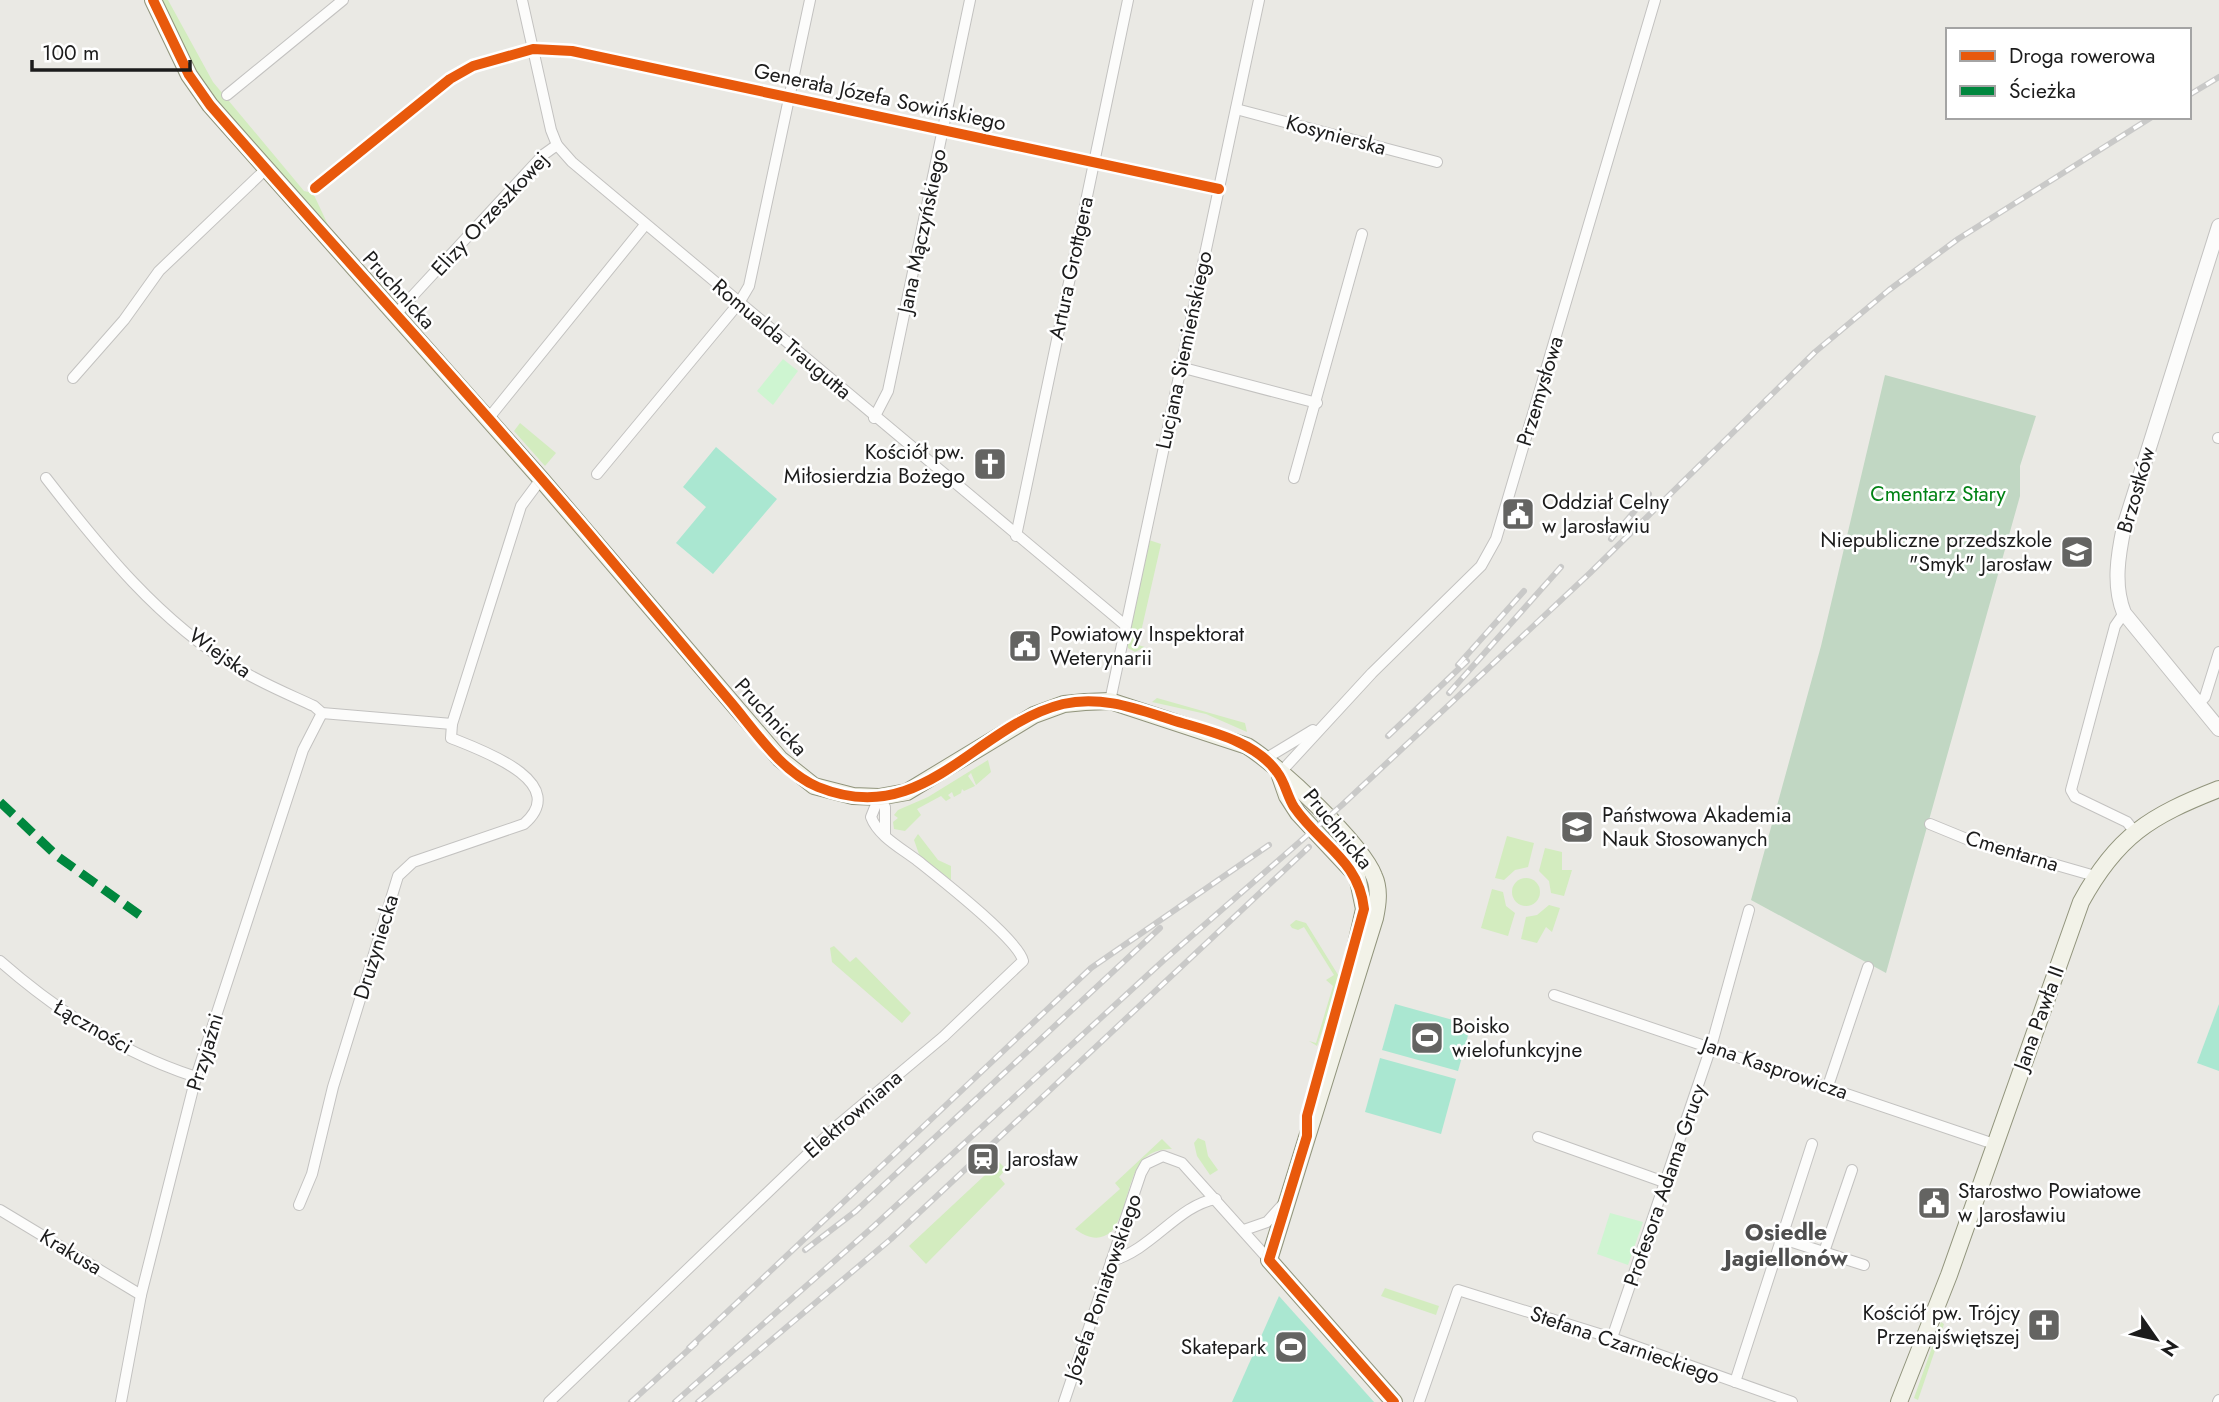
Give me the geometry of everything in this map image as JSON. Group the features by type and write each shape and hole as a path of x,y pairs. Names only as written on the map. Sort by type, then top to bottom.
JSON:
{"main road":[{"name":"Pruchnicka","path":"153,0 189,75 266,169 541,479 780,759 814,786 841,795 879,797 923,785 1034,715 1064,704 1110,701 1247,746 1328,817 1367,861 1376,878 1378,901 1370,940 1269,1260"},
{"name":"Jana Pawła II","path":"1908,1402 1994,1144 2081,902 2095,876 2134,831 2176,806 2219,789"},
{"path":"1269,1260 1394,1402"},
{"name":"Jana Pawła II","path":"1899,1402 1938,1307"}],"street":[{"path":"227,95 343,0"},
{"path":"522,0 557,145"},
{"path":"597,474 739,303 749,286 810,0"},
{"name":"Jana Mączyńskiego","path":"874,418 888,391 970,0"},
{"name":"Artura Grottgera","path":"1016,536 1128,0"},
{"name":"Lucjana Siemieńskiego","path":"1110,701 1259,0"},
{"name":"Przemysłowa","path":"1324,723 1481,566 1496,539 1655,0"},
{"path":"315,188 450,79 473,66 533,48"},
{"name":"Generała Józefa Sowińskiego","path":"533,48 572,51 1219,188"},
{"name":"Kosynierska","path":"1236,109 1437,162"},
{"name":"Romualda Traugutta","path":"557,145 645,225 1125,625"},
{"name":"Elizy Orzeszkowej","path":"395,314 543,155 557,145"},
{"path":"73,378 124,320 159,271 266,169"},
{"path":"488,419 645,225"},
{"name":"Brzostków","path":"2219,226 2124,527 2118,565 2119,598 2124,613 2219,729"},
{"path":"1294,478 1362,234"},
{"path":"1180,367 1317,403"},
{"name":"Wiejska","path":"46,478 101,548 172,618 235,667 314,706 321,713 452,724"},
{"path":"452,724 521,506 541,479"},
{"path":"2124,613 2114,629 2071,790 2075,797 2127,822 2134,831"},
{"path":"2198,704 2205,697 2219,652"},
{"name":"Przyjaźni","path":"121,1402 141,1294 196,1077 274,832 303,750 321,713"},
{"path":"1265,759 1324,723"},
{"path":"1279,774 1292,763 1324,723"},
{"name":"Drużyniecka","path":"299,1205 312,1174 333,1087 398,876 413,862 524,824 533,815 538,795 536,788 516,769 452,738 452,724"},
{"name":"Elektrowniana","path":"549,1402 838,1125 943,1037 1023,961 1015,944 946,883 877,830 871,817 879,797"},
{"name":"Cmentarna","path":"1930,824 1969,840 2095,876"},
{"name":"Profesora Adama Grucy","path":"1612,1338 1712,1047 1749,911"},
{"name":"Łączności","path":"0,961 41,997 111,1041 196,1077"},
{"path":"1828,1086 1868,967"},
{"name":"Jana Kasprowicza","path":"1554,995 1994,1144"},
{"path":"1538,1137 1667,1183"},
{"path":"1735,1382 1812,1144"},
{"name":"Józefa Poniatowskiego","path":"1064,1402 1141,1173 1154,1159 1171,1157 1182,1163 1216,1199"},
{"path":"1824,1252 1852,1170"},
{"path":"1111,1261 1128,1256 1198,1204 1216,1199 1269,1260"},
{"name":"Pruchnicka","path":"1244,1230 1267,1222 1286,1201"},
{"name":"Krakusa","path":"0,1210 141,1294"},
{"path":"1783,1239 1864,1265"},
{"name":"Stefana Czarnieckiego","path":"1419,1402 1458,1290 1612,1338 1792,1402"}],"green space":[{"path":"159,0 168,0 213,82 304,191 313,193 329,227 338,236 334,236 216,102 198,77"},
{"path":"783,359 798,371 773,405 757,391"},
{"name":"Cmentarz Stary","path":"1885,375 2036,416 2020,466 2020,496 1886,973 1751,900 1821,646"},
{"path":"520,423 556,453 545,466 514,431"},
{"path":"716,447 777,499 713,574 676,543 706,507 683,487"},
{"path":"1149,540 1161,544 1138,645 1145,647 1135,652 1128,648 1128,642"},
{"path":"1157,698 1245,723 1247,732 1206,714 1152,702"},
{"path":"988,760 991,772 976,785 971,773 968,776 975,786 964,791 962,789 961,793 954,797 952,792 948,795 951,798 946,801 941,796 917,809 921,815 905,831 894,829 893,822 898,818 894,815 898,810 928,797"},
{"path":"918,834 938,860 951,866 951,880 920,857 914,840"},
{"path":"1507,836 1534,843 1528,867 1515,870 1504,880 1495,878"},
{"path":"1545,848 1562,852 1562,870 1572,870 1564,896 1551,893 1549,881 1539,871"},
{"path":"1526,878 1536,882 1540,892 1536,902 1526,906 1516,902 1512,892 1516,882"},
{"path":"1492,889 1503,892 1506,906 1515,913 1508,936 1481,928"},
{"path":"1549,905 1560,908 1552,932 1546,927 1537,943 1521,939 1526,917 1537,915"},
{"path":"1296,920 1306,923 1340,978 1317,1046 1309,1041 1316,1043 1333,986 1326,980 1334,975 1304,927 1298,930 1292,928 1290,925"},
{"path":"834,946 850,962 856,957 911,1013 902,1023 832,962 830,948"},
{"name":"Boisko wielofunkcyjne","path":"1395,1004 1471,1025 1458,1071 1382,1050"},
{"path":"2219,1004 2219,1071 2197,1063"},
{"path":"1380,1058 1456,1079 1441,1134 1365,1112"},
{"path":"1198,1138 1205,1141 1208,1156 1218,1170 1210,1175 1197,1156 1194,1143"},
{"path":"1162,1139 1172,1149 1157,1151 1145,1158 1138,1167 1119,1220 1112,1231 1103,1237 1094,1238 1075,1229 1120,1189 1115,1183"},
{"path":"999,1162 1006,1169 999,1177 1005,1184 926,1264 909,1246"},
{"path":"1610,1213 1643,1222 1628,1265 1597,1254"},
{"path":"1385,1288 1439,1306 1436,1315 1381,1296"},
{"path":"1279,1296 1374,1402 1232,1402"},
{"path":"1941,1322 1944,1324 1918,1400 1914,1398"}],"railway":[{"path":"2191,94 2219,77"},
{"path":"675,1402 874,1226 1164,960 1342,805 1590,573 1815,352 1889,290 1958,239 2149,119"},
{"path":"1611,539 1649,494"},
{"path":"1449,693 1561,567"},
{"path":"1458,665 1524,591"},
{"path":"1388,736 1467,661"},
{"path":"689,1348 1091,968 1269,845"},
{"path":"698,1402 891,1239 1309,847"},
{"path":"805,1250 856,1211 1160,928"},
{"path":"631,1402 696,1343"}],"marked path":[{"path":"0,802 57,856 141,916"}],"cycle path":[{"path":"153,0 189,75 210,105 543,480 768,748 804,780 818,787 855,797 888,795 919,785 947,770 1002,732 1031,716 1063,704 1091,701 1119,705 1200,728 1243,744 1267,761 1280,776 1294,807 1347,865 1361,892 1364,909 1307,1116 1307,1136 1269,1260 1394,1402"},
{"path":"315,188 450,79 473,66 533,49 572,51 1219,189"}],"place":[{"name":"Kościół pw. Miłosierdzia Bożego","path":"990,464"},
{"name":"Oddział Celny w Jarosławiu","path":"1518,514"},
{"name":"Niepubliczne przedszkole \"Smyk\" Jarosław","path":"2077,552"},
{"name":"Powiatowy Inspektorat Weterynarii","path":"1025,646"},
{"name":"Państwowa Akademia Nauk Stosowanych","path":"1577,827"},
{"name":"Boisko wielofunkcyjne","path":"1427,1038"},
{"name":"Jarosław","path":"983,1159"},
{"name":"Starostwo Powiatowe w Jarosławiu","path":"1934,1203"},
{"name":"Kościół pw. Trójcy Przenajświętszej","path":"2044,1325"},
{"name":"Skatepark","path":"1291,1347"}],"district":[{"name":"Osiedle Jagiellonów","path":"1786,1245"}]}
